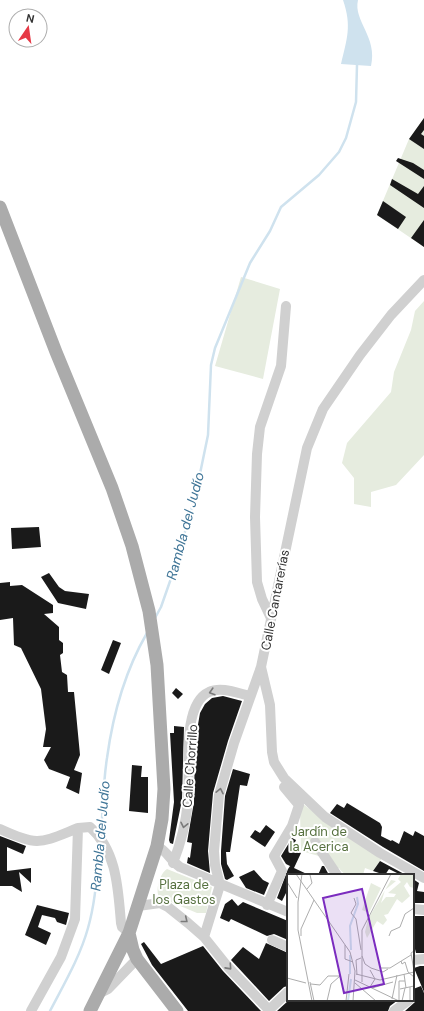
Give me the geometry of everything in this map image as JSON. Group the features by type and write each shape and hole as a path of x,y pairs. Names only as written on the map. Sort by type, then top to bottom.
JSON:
{"main road":[{"path":"0,207 56,352 112,488 132,546 142,582 155,654 159,689 165,799 157,846 129,933 90,1011"},
{"path":"129,933 137,959 177,1011"}],"street":[{"name":"Calle Cantarerías","path":"220,885 214,854 217,806 224,776 261,667 307,448 324,409 379,331 424,280"},
{"path":"271,618 262,599 257,582 255,517 257,454 260,428 281,366 286,306"},
{"path":"261,667 270,705 272,752 278,769 289,783 325,817 380,853 424,878"},
{"name":"Calle Chorrillo","path":"173,863 180,844 187,810 189,741 198,701 205,694 217,689 250,696"},
{"path":"267,905 282,870 274,856 292,826 299,804 284,787 289,783"},
{"path":"0,829 36,842 49,840 78,828 90,827 105,844 113,865 121,923 122,927 129,933"},
{"path":"31,1011 61,957 75,919 78,828"},
{"path":"315,842 336,874"},
{"path":"157,846 161,848 173,863 220,885 267,905 287,912"},
{"path":"204,937 220,885"},
{"path":"138,906 156,903 164,905 204,937 228,967 270,1010 287,993"},
{"path":"414,909 424,910"},
{"path":"272,940 287,946"},
{"path":"100,993 108,989 137,959"},
{"path":"414,960 424,959"},
{"path":"394,1011 408,1001"}],"green space":[{"path":"424,118 424,247 377,215 409,139"},
{"path":"241,277 280,289 263,379 215,366"},
{"path":"424,301 424,455 396,485 371,492 371,507 354,504 354,478 342,463 347,443 391,392 394,372 411,330 415,311"},
{"name":"Jardín de la Acerica","path":"303,804 382,858 373,871 365,868 363,874 346,874 339,868 337,869 326,858 301,851 300,812"},
{"name":"Plaza de los Gastos","path":"167,869 212,887 206,913 197,913 159,897 159,882 162,874"}],"water":[{"path":"343,0 358,0 357,8 371,46 371,66 341,64 348,32 346,9"}],"building":[{"path":"424,118 424,130 421,134 424,136 424,149 409,139"},
{"path":"398,158 413,163 424,170 424,179 396,161"},
{"path":"392,179 418,194 424,186 424,208 390,185"},
{"path":"383,201 406,217 398,229 377,215"},
{"path":"424,220 424,247 411,238"},
{"path":"39,527 41,547 12,549 11,528"},
{"path":"49,573 59,587 65,591 89,594 86,609 58,603 41,577"},
{"path":"10,582 10,586 22,585 53,605 53,613 44,614 59,627 59,640 63,643 63,653 60,655 62,672 67,675 68,692 74,692 80,755 74,770 82,773 79,794 66,788 70,777 49,769 44,760 51,747 43,747 46,729 41,689 21,648 14,645 13,618 0,620 0,583"},
{"path":"113,640 121,643 109,674 101,670"},
{"path":"176,688 183,694 178,699 172,693"},
{"path":"223,696 242,701 228,741 213,793 208,851 210,873 187,863 188,857 190,858 192,843 187,842 194,802 195,742 200,713 205,704 212,698"},
{"path":"174,726 184,727 182,800 173,844 170,843 169,840 174,802 170,733 174,733"},
{"path":"132,765 142,766 141,777 148,777 148,813 129,811"},
{"path":"233,769 250,774 247,786 240,785 230,852 226,852 227,864 234,876 227,880 225,879 221,864 221,851 225,796"},
{"path":"347,803 380,823 382,827 381,836 391,841 392,840 399,844 404,831 413,836 415,831 424,836 424,871 330,813 337,804 344,808"},
{"path":"266,825 275,832 265,847 250,837 255,830 260,833"},
{"path":"0,836 26,846 23,854 7,847 7,871 31,868 31,883 19,872 22,892 12,886 0,886"},
{"path":"292,838 296,840 292,849 301,853 294,868 307,874 287,874 287,891 282,901 277,898 290,866 286,864 281,856"},
{"path":"380,861 404,874 399,874 389,869 386,874 373,871"},
{"path":"322,866 324,866 328,874 318,874"},
{"path":"254,870 263,880 269,883 264,895 246,888 239,877"},
{"path":"414,880 419,883 417,891 424,892 424,903 414,903"},
{"path":"232,899 238,906 243,902 287,921 287,940 274,934 267,936 231,919 229,922 220,918 225,904"},
{"path":"37,905 69,913 66,925 57,922 55,918 42,915 38,927 51,933 46,945 25,935"},
{"path":"414,916 424,916 424,953 416,953 414,945"},
{"path":"144,942 161,964 203,946 223,971 261,1011 188,1011 152,965 141,944"},
{"path":"266,943 287,953 287,986 284,987 269,1001 231,960 243,947 259,959"},
{"path":"424,966 424,992 414,968"},
{"path":"421,986 424,993 424,1011 405,1011 415,1002 414,989"},
{"path":"288,1001 397,1001 390,1006 388,1011 277,1011"}],"waterway":[{"name":"Rambla del Judío","path":"155,618 161,607 175,567 196,493 208,435 211,365 215,348 250,263 270,231 281,207 319,175 339,152 346,138 356,102 357,65"},
{"name":"Rambla del Judío","path":"101,834 106,767 116,709 132,662 147,633"},
{"name":"Rambla del Judío","path":"50,1011 66,981 85,939 95,896 100,843"}]}
